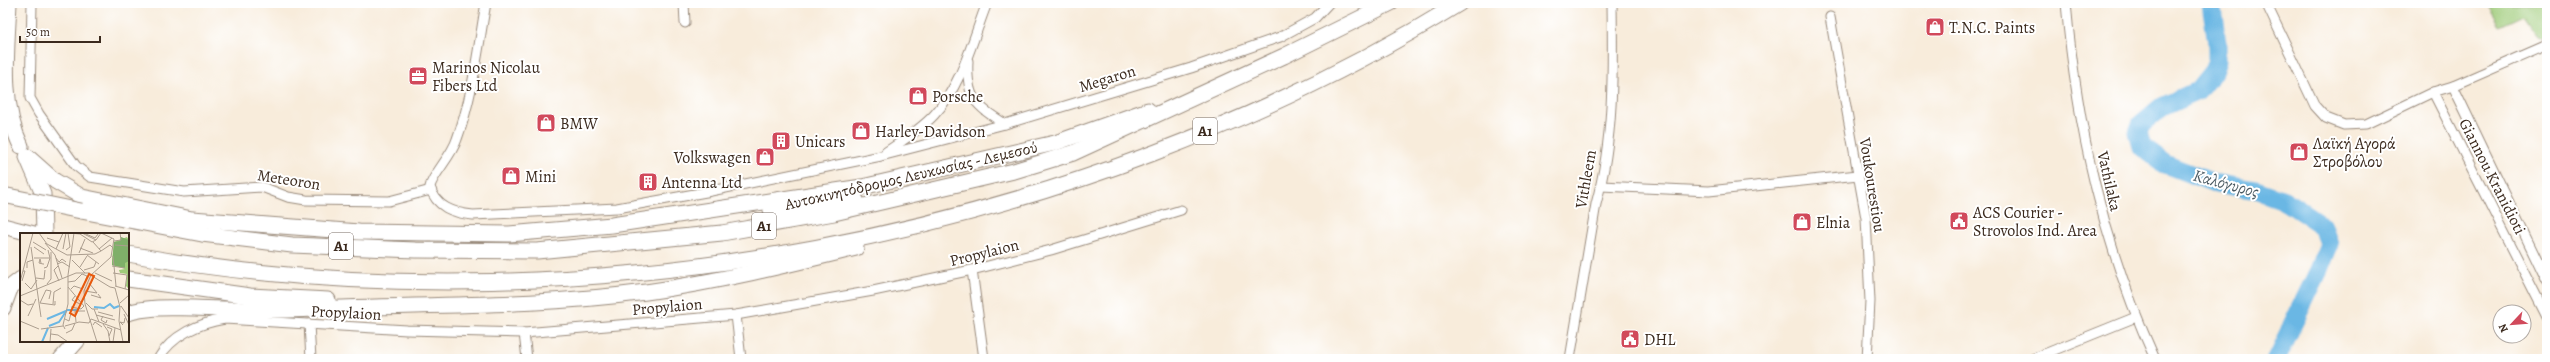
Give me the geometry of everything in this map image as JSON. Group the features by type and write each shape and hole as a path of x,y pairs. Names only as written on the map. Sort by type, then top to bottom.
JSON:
{"main road":[{"path":"9,3 7,107 13,130 43,194 44,233"},
{"name":"Αυτοκινητόδρομος Λευκωσίας - Λεμεσού","path":"3,195 202,234 292,245 415,250 537,251 722,233 801,220 1014,171 1073,153 1242,76 1391,3"},
{"name":"A1","path":"129,254 207,267 338,280 533,280 682,267 843,241 971,213 1096,174 1257,110 1349,66 1460,3"},
{"path":"3,130 55,181 88,199 192,219 239,223 359,232 509,234 590,228 658,219 862,187 1055,143 1118,122 1202,88 1242,76"},
{"path":"658,219 758,212 923,192"},
{"path":"129,279 250,296 411,304 505,304 647,292 752,273 883,241 971,213"},
{"path":"3,226 30,233"},
{"path":"3,308 11,287"},
{"path":"129,313 168,307 276,311 411,304"},
{"path":"61,359 76,342"}],"street":[{"name":"Meteoron","path":"32,3 29,88 30,98 38,114 76,166 90,177 184,192 262,187 288,197 306,200 389,201 431,190"},
{"path":"431,190 432,180 447,160 459,134 486,3"},
{"path":"684,3 685,23"},
{"path":"881,156 920,128 940,109 951,92 987,3"},
{"name":"Megaron","path":"431,190 439,204 462,214 473,215 617,208 706,192 881,156 1005,124 1191,68 1280,38 1314,18 1329,3"},
{"name":"Vithleem","path":"1570,359 1596,204 1601,186 1613,80 1612,3"},
{"name":"Vathilaka","path":"2066,3 2076,96 2114,258 2136,317 2155,359"},
{"path":"2266,3 2315,106 2326,118 2344,125 2366,124 2433,92 2453,86 2547,45"},
{"name":"Voukourestiou","path":"1830,16 1866,218 1870,301 1867,359"},
{"path":"968,53 967,80 972,98 984,110 1005,124"},
{"name":"Giannou Kranidioti","path":"2453,86 2547,281"},
{"name":"Giannou Kranidioti","path":"2433,92 2546,310"},
{"path":"1601,186 1709,191 1858,175"},
{"name":"Propylaion","path":"158,359 165,349 181,336 210,322 225,320 407,330 524,333 736,315 874,292 972,270 1051,250 1180,210"},
{"path":"972,270 984,359"},
{"path":"736,315 741,359"},
{"path":"2032,359 2136,317"},
{"path":"308,324 311,359"},
{"path":"524,333 527,359"}],"green space":[{"path":"2486,3 2547,3 2547,39 2536,34 2523,15 2500,26"}],"waterway":[{"name":"Καλόγυρος","path":"2211,3 2217,43 2217,60 2213,71 2197,91 2160,108 2141,124 2138,132 2142,147 2165,164 2214,183 2256,190 2284,200 2323,226 2329,245 2319,270 2276,359"}],"place":[{"name":"T.N.C. Paints","path":"1935,27"},
{"name":"Marinos Nicolau Fibers Ltd","path":"418,76"},
{"name":"Porsche","path":"918,96"},
{"name":"BMW","path":"546,123"},
{"name":"Harley-Davidson","path":"861,131"},
{"name":"Unicars","path":"781,141"},
{"name":"Λαϊκή Αγορά Στροβόλου","path":"2299,152"},
{"name":"Volkswagen","path":"765,157"},
{"name":"Mini","path":"511,176"},
{"name":"Antenna Ltd","path":"648,182"},
{"name":"ACS Courier - Strovolos Ind. Area","path":"1959,221"},
{"name":"Elnia","path":"1802,222"},
{"name":"DHL","path":"1630,339"}]}
